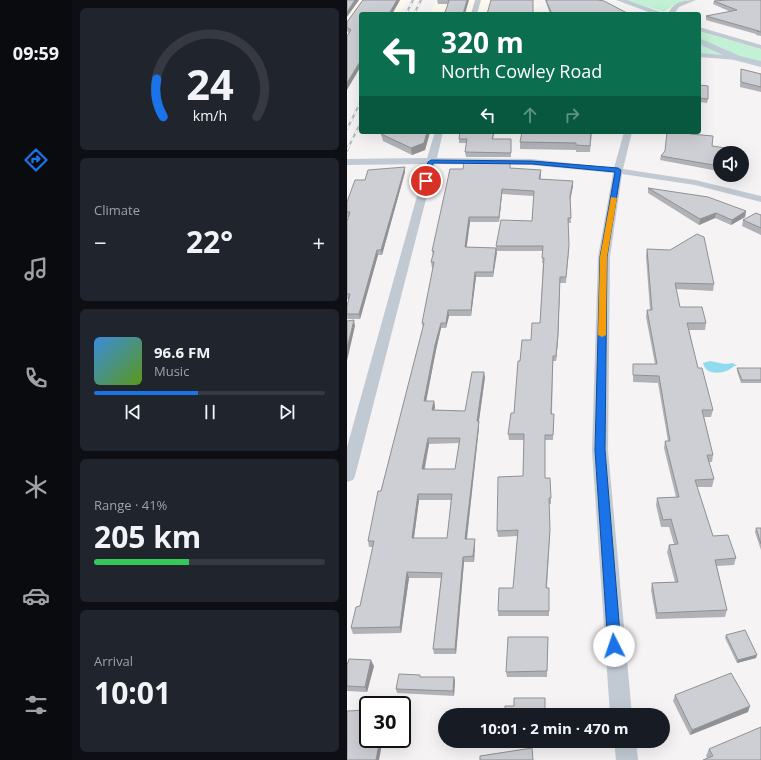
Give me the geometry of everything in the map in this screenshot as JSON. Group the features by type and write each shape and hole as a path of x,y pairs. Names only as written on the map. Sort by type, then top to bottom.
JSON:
{"street":[{"path":"475,12 478,0"},
{"path":"620,0 656,12"},
{"path":"672,12 677,6 693,0"},
{"path":"701,30 761,47"},
{"path":"701,42 737,58"},
{"path":"701,55 737,58 761,64"},
{"path":"347,476 438,134"},
{"path":"620,708 600,450 604,257 618,170 627,134"},
{"path":"347,162 525,162 618,170 722,188 761,199"},
{"path":"626,748 627,760"}],"shaded area":[{"path":"347,0 408,0 400,12 359,12 359,16 347,30"},
{"path":"436,0 523,0 523,2 543,4 529,12 431,12"}],"green space":[{"path":"626,0 688,0 673,6 664,12"},
{"path":"701,32 761,49 761,62 737,56 701,53"}],"water":[{"path":"710,361 725,364 733,363 737,366 717,373 708,370 705,367 703,363"}],"building":[{"path":"347,0 355,0 347,12"},
{"path":"363,0 397,0 390,12 359,12 359,63 347,83 347,36 351,30 347,27 347,22"},
{"path":"449,0 467,0 464,12 445,12"},
{"path":"491,0 533,0 533,12 488,12"},
{"path":"546,0 598,0 604,1 625,12 551,12"},
{"path":"761,0 761,32 706,16 737,10 714,1"},
{"path":"741,69 761,74 761,87 741,82"},
{"path":"701,85 708,86 708,99 701,98"},
{"path":"381,134 426,134 424,143 411,148"},
{"path":"460,134 493,134 492,139 511,139 511,153 465,152 467,139 459,139"},
{"path":"522,134 591,134 590,146 576,145 576,143 520,142"},
{"path":"667,134 713,136 713,165 661,156 665,151"},
{"path":"464,161 510,162 510,168 541,170 539,179 573,181 570,196 571,218 568,218 569,245 566,277 560,277 558,334 556,356 553,356 551,414 554,414 553,435 545,435 545,478 550,478 551,498 549,498 550,530 546,588 549,588 549,611 498,611 499,588 513,588 518,530 497,531 498,477 523,476 524,434 508,434 511,413 514,413 518,361 520,361 522,340 531,340 532,323 540,323 544,258 542,258 543,246 496,246 501,220 532,221 534,191 502,189 499,217 469,217 465,247 496,248 493,272 475,272 471,310 448,310 446,323 441,323 424,401 434,401 432,410 465,411 472,372 484,372 477,421 479,421 465,539 475,539 473,556 463,557 455,649 433,649 442,573 407,572 400,627 351,628 356,607 360,606 374,541 368,541 378,491 381,491 424,323 422,323 434,262 431,262 434,251 432,251 450,169 463,169","holes":["428,438 460,438 455,469 422,469","418,494 452,494 447,538 412,538"]},
{"path":"405,167 381,250 377,250 359,314 347,314 350,294 347,294 347,221 350,212 347,212 347,202 355,180 365,180 368,170"},
{"path":"648,188 708,197 746,211 732,220 716,213 700,219"},
{"path":"756,213 761,215 761,228 743,220"},
{"path":"697,234 704,237 714,284 675,283 680,307 702,307 706,323 687,323 698,368 702,368 713,410 702,410 713,455 707,455 714,479 695,480 713,536 728,535 736,558 715,560 727,610 657,613 652,583 678,582 669,545 678,544 671,519 663,520 657,498 679,497 665,441 670,441 659,376 633,375 633,364 657,364 647,310 652,310 647,249 670,250"},
{"path":"354,320 347,348 347,321"},
{"path":"737,368 761,368 761,380 742,380"},
{"path":"756,528 761,528 761,544"},
{"path":"745,630 757,655 738,660 726,635"},
{"path":"508,637 548,637 547,671 506,672"},
{"path":"349,659 371,660 365,687 347,686 347,665"},
{"path":"731,673 750,706 692,730 675,695"},
{"path":"399,674 420,675 420,677 454,677 453,691 396,689"},
{"path":"514,698 545,698 545,708 505,708 505,706 514,706"},
{"path":"359,710 359,748 378,748 376,760 347,760 347,711"},
{"path":"761,727 761,760 703,760 713,756 709,749"},
{"path":"532,748 533,760 480,760 480,756"}],"railway":[{"path":"407,12 413,0"},
{"path":"415,12 421,0"},
{"path":"347,129 359,105"},
{"path":"348,148 359,126"}],"slow traffic":[{"path":"602,335 604,257 613,198"}],"route":[{"path":"426,181 431,162 532,162 618,170 604,257 600,450 614,646"}]}
